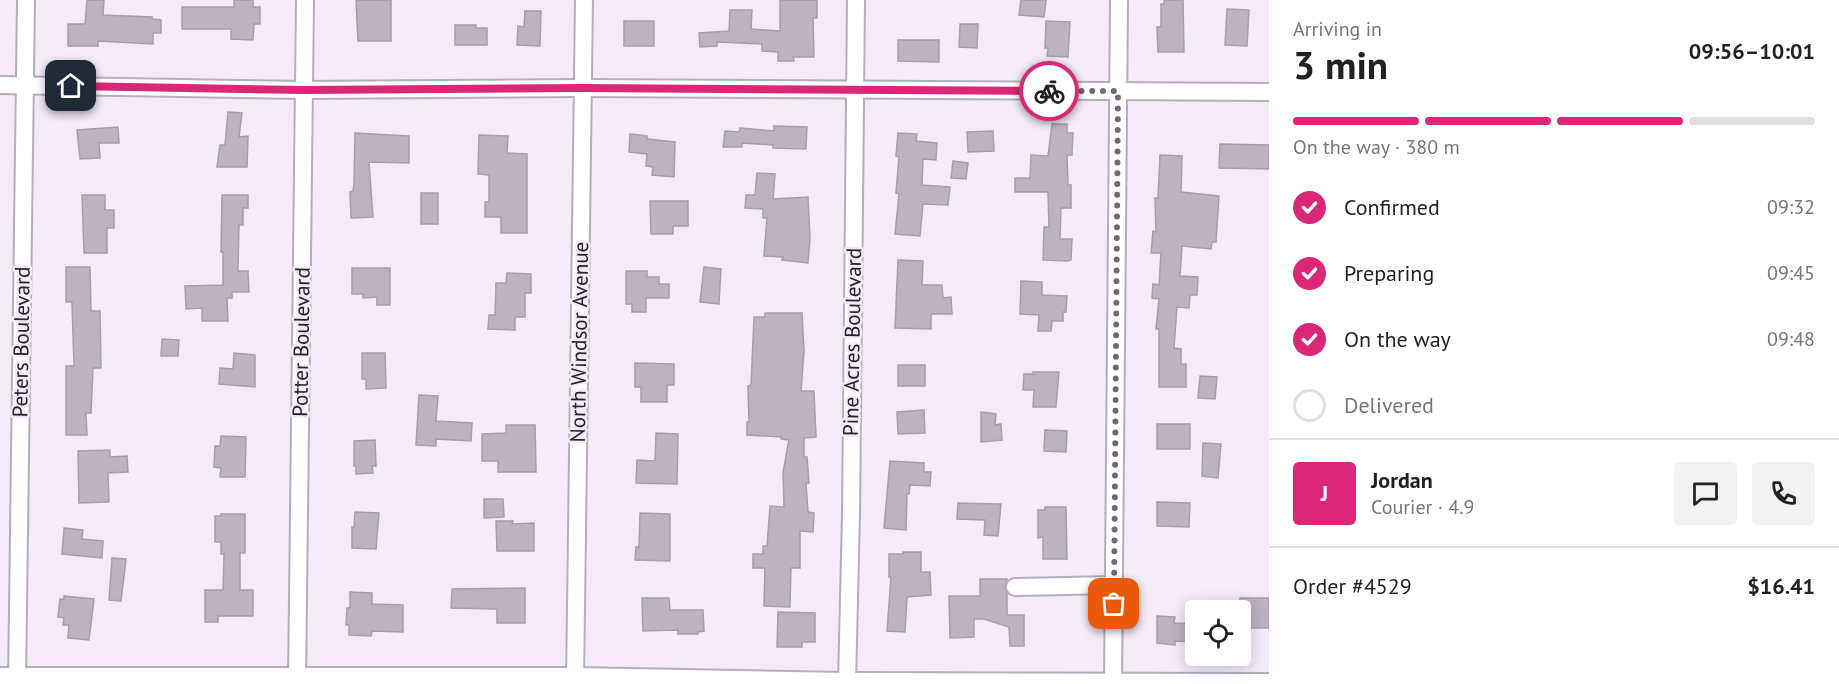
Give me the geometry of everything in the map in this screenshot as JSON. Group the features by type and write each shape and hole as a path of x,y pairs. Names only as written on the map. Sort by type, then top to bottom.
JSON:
{"street":[{"name":"Peters Boulevard","path":"11,679 26,0"},
{"name":"Potter Boulevard","path":"297,680 305,0"},
{"name":"North Windsor Avenue","path":"575,680 584,0"},
{"name":"Pine Acres Boulevard","path":"847,683 856,0"},
{"path":"1113,683 1119,0"},
{"path":"0,85 304,90 582,88 1269,92"},
{"path":"1015,587 1114,585"},
{"path":"11,679 847,683 1269,682"}],"building":[{"path":"87,0 104,0 103,15 152,17 152,19 161,20 161,33 153,33 153,44 98,41 98,46 68,46 68,24 85,24"},
{"path":"234,0 253,0 253,7 260,7 260,24 254,24 253,40 231,39 231,29 182,29 182,7 234,7"},
{"path":"356,0 391,0 391,41 358,41"},
{"path":"780,0 817,0 817,18 813,18 814,57 793,57 794,61 778,61 778,52 762,51 762,44 717,42 717,46 700,47 699,33 729,31 730,10 752,10 751,29 780,31"},
{"path":"1021,0 1046,0 1044,17 1019,15"},
{"path":"1164,0 1183,0 1184,52 1158,52 1157,27 1161,27 1161,4 1164,4"},
{"path":"1227,9 1249,10 1247,46 1225,45"},
{"path":"525,11 541,11 540,46 517,45 518,26 524,27"},
{"path":"624,21 654,21 654,46 624,46"},
{"path":"1046,21 1070,22 1068,57 1047,56"},
{"path":"960,24 978,24 977,48 959,47"},
{"path":"455,25 476,25 476,28 487,28 487,45 455,45"},
{"path":"898,40 939,40 939,62 898,61"},
{"path":"228,112 242,113 239,137 248,136 247,167 217,167 220,145 225,145"},
{"path":"1052,124 1067,124 1067,133 1073,133 1072,155 1067,155 1071,208 1061,208 1060,239 1072,239 1071,260 1067,261 1043,260 1044,227 1049,227 1048,192 1015,192 1015,178 1030,178 1031,155 1048,156"},
{"path":"774,126 807,127 806,149 773,148 773,145 742,143 742,147 723,147 725,131 739,132 740,128 774,131"},
{"path":"118,127 119,143 99,143 100,158 80,159 77,130"},
{"path":"993,131 994,151 968,152 967,132"},
{"path":"355,133 409,136 409,163 369,162 373,217 351,218 350,192 353,191 354,183"},
{"path":"898,133 917,134 916,141 937,143 936,160 923,159 922,185 950,187 948,205 923,204 920,236 895,234 899,194 896,193"},
{"path":"630,134 647,136 647,139 675,142 674,177 652,175 653,167 646,166 647,154 629,152"},
{"path":"479,135 508,136 507,153 527,154 527,233 501,233 501,217 485,217 485,202 489,202 489,175 478,174"},
{"path":"1220,144 1269,145 1269,169 1219,168"},
{"path":"1160,155 1182,156 1181,192 1219,196 1216,242 1212,242 1211,249 1182,246 1180,276 1198,277 1197,295 1190,295 1189,308 1177,307 1174,348 1181,349 1181,364 1186,364 1186,387 1159,387 1159,329 1156,329 1159,299 1152,298 1153,284 1159,285 1161,253 1151,253 1153,231 1156,232 1155,198 1158,198"},
{"path":"953,161 968,163 966,179 951,178"},
{"path":"757,173 775,174 773,199 808,197 810,238 808,263 782,260 783,257 764,256 767,218 763,218 763,209 745,208 746,195 755,195"},
{"path":"421,193 438,193 438,224 421,224"},
{"path":"82,195 105,195 105,210 114,210 114,228 107,228 107,253 84,253"},
{"path":"222,195 248,195 248,208 243,208 243,225 239,225 238,271 248,271 249,292 232,292 232,298 227,298 228,321 202,321 202,308 186,309 185,286 223,285"},
{"path":"650,201 688,201 688,226 673,226 673,234 651,234"},
{"path":"898,260 923,261 922,285 942,285 943,298 951,297 952,314 931,314 931,329 895,328"},
{"path":"66,267 90,267 91,311 100,311 101,368 93,368 91,413 86,413 87,435 66,435 66,366 74,366 72,302 66,302"},
{"path":"704,267 721,269 719,304 700,302"},
{"path":"352,268 390,268 390,305 377,305 377,297 363,298 363,294 352,294"},
{"path":"626,271 647,271 647,277 659,277 659,284 669,284 669,298 646,298 646,312 632,312 632,304 626,304"},
{"path":"507,273 531,274 531,293 525,293 525,317 515,317 515,330 488,329 489,315 495,315 496,283 506,283"},
{"path":"1021,281 1042,282 1042,295 1067,296 1063,321 1052,321 1051,331 1038,331 1039,315 1020,314"},
{"path":"765,313 802,313 804,351 801,391 814,391 816,437 804,438 804,457 807,457 809,483 806,483 808,512 814,513 813,532 800,531 800,568 791,568 790,607 764,606 765,568 753,568 753,554 763,554 763,546 767,546 770,506 784,507 783,472 789,440 781,439 782,437 747,435 748,386 751,385 754,317 765,317"},
{"path":"162,339 179,340 178,356 161,356"},
{"path":"234,353 255,355 255,387 219,384 220,368 233,369"},
{"path":"362,353 385,353 386,388 366,389 366,379 362,379"},
{"path":"635,363 674,364 674,385 667,385 667,402 641,402 641,387 635,387"},
{"path":"898,365 925,365 925,386 898,386"},
{"path":"1033,372 1059,372 1056,407 1033,407 1034,390 1023,390 1024,374 1034,374"},
{"path":"1200,376 1217,377 1215,399 1198,398"},
{"path":"419,395 438,396 436,421 472,423 471,441 436,439 436,446 416,445"},
{"path":"924,410 925,433 898,434 897,412"},
{"path":"981,412 996,414 995,425 1001,424 1002,440 981,442"},
{"path":"1157,424 1190,424 1190,449 1157,449"},
{"path":"506,425 535,425 536,472 498,472 498,461 482,461 482,434 506,433"},
{"path":"1045,430 1067,431 1066,452 1044,451"},
{"path":"656,433 678,434 677,484 636,483 637,460 655,461"},
{"path":"221,436 246,437 245,477 220,477 221,468 214,467 215,446 220,446"},
{"path":"375,440 376,466 372,466 373,473 356,474 354,441"},
{"path":"1203,443 1221,444 1218,478 1202,476"},
{"path":"110,450 110,457 127,456 128,472 108,473 109,502 79,503 78,451"},
{"path":"890,461 924,463 924,472 931,472 930,486 910,485 909,494 907,494 906,530 884,528"},
{"path":"484,499 503,499 504,517 484,518"},
{"path":"1157,502 1190,503 1189,527 1157,526"},
{"path":"958,503 1001,504 998,536 984,535 985,520 957,519"},
{"path":"1045,507 1066,507 1067,559 1043,559 1043,537 1038,538 1038,510 1045,510"},
{"path":"355,512 379,513 376,549 352,548"},
{"path":"640,513 670,514 670,561 635,560 636,547 639,547"},
{"path":"221,514 245,514 245,553 240,553 240,590 253,590 253,616 218,616 218,622 205,622 205,590 223,590 224,554 221,554 221,542 215,542 215,516 221,516"},
{"path":"496,521 513,521 512,524 534,523 534,551 497,551"},
{"path":"64,528 83,530 82,539 103,541 102,558 62,554"},
{"path":"903,552 921,552 921,572 930,572 931,595 907,597 905,632 887,631 891,577 889,577 889,554 903,554"},
{"path":"112,558 126,559 121,601 109,600"},
{"path":"980,579 1007,579 1005,587 1007,615 1024,615 1024,646 1010,646 1009,627 984,619 974,619 974,637 950,638 949,596 980,596"},
{"path":"525,588 525,623 497,623 497,609 451,608 452,589"},
{"path":"350,592 372,593 372,604 403,605 403,632 372,631 371,636 349,635 349,625 346,625 347,608 350,608"},
{"path":"64,596 94,599 89,640 68,638 69,625 63,625 64,618 58,617 60,599 64,599"},
{"path":"642,598 669,598 670,610 703,610 704,631 698,634 678,634 678,630 643,631"},
{"path":"1240,598 1269,598 1269,628 1251,628 1251,600 1240,600"},
{"path":"778,612 815,613 815,642 802,642 802,647 777,647"},
{"path":"1157,616 1175,617 1174,623 1185,624 1185,641 1175,641 1175,645 1157,643"}],"way so far":[{"path":"1049,91 1118,91 1114,604"}],"route":[{"path":"71,86 304,90 582,88 1049,91"}]}
